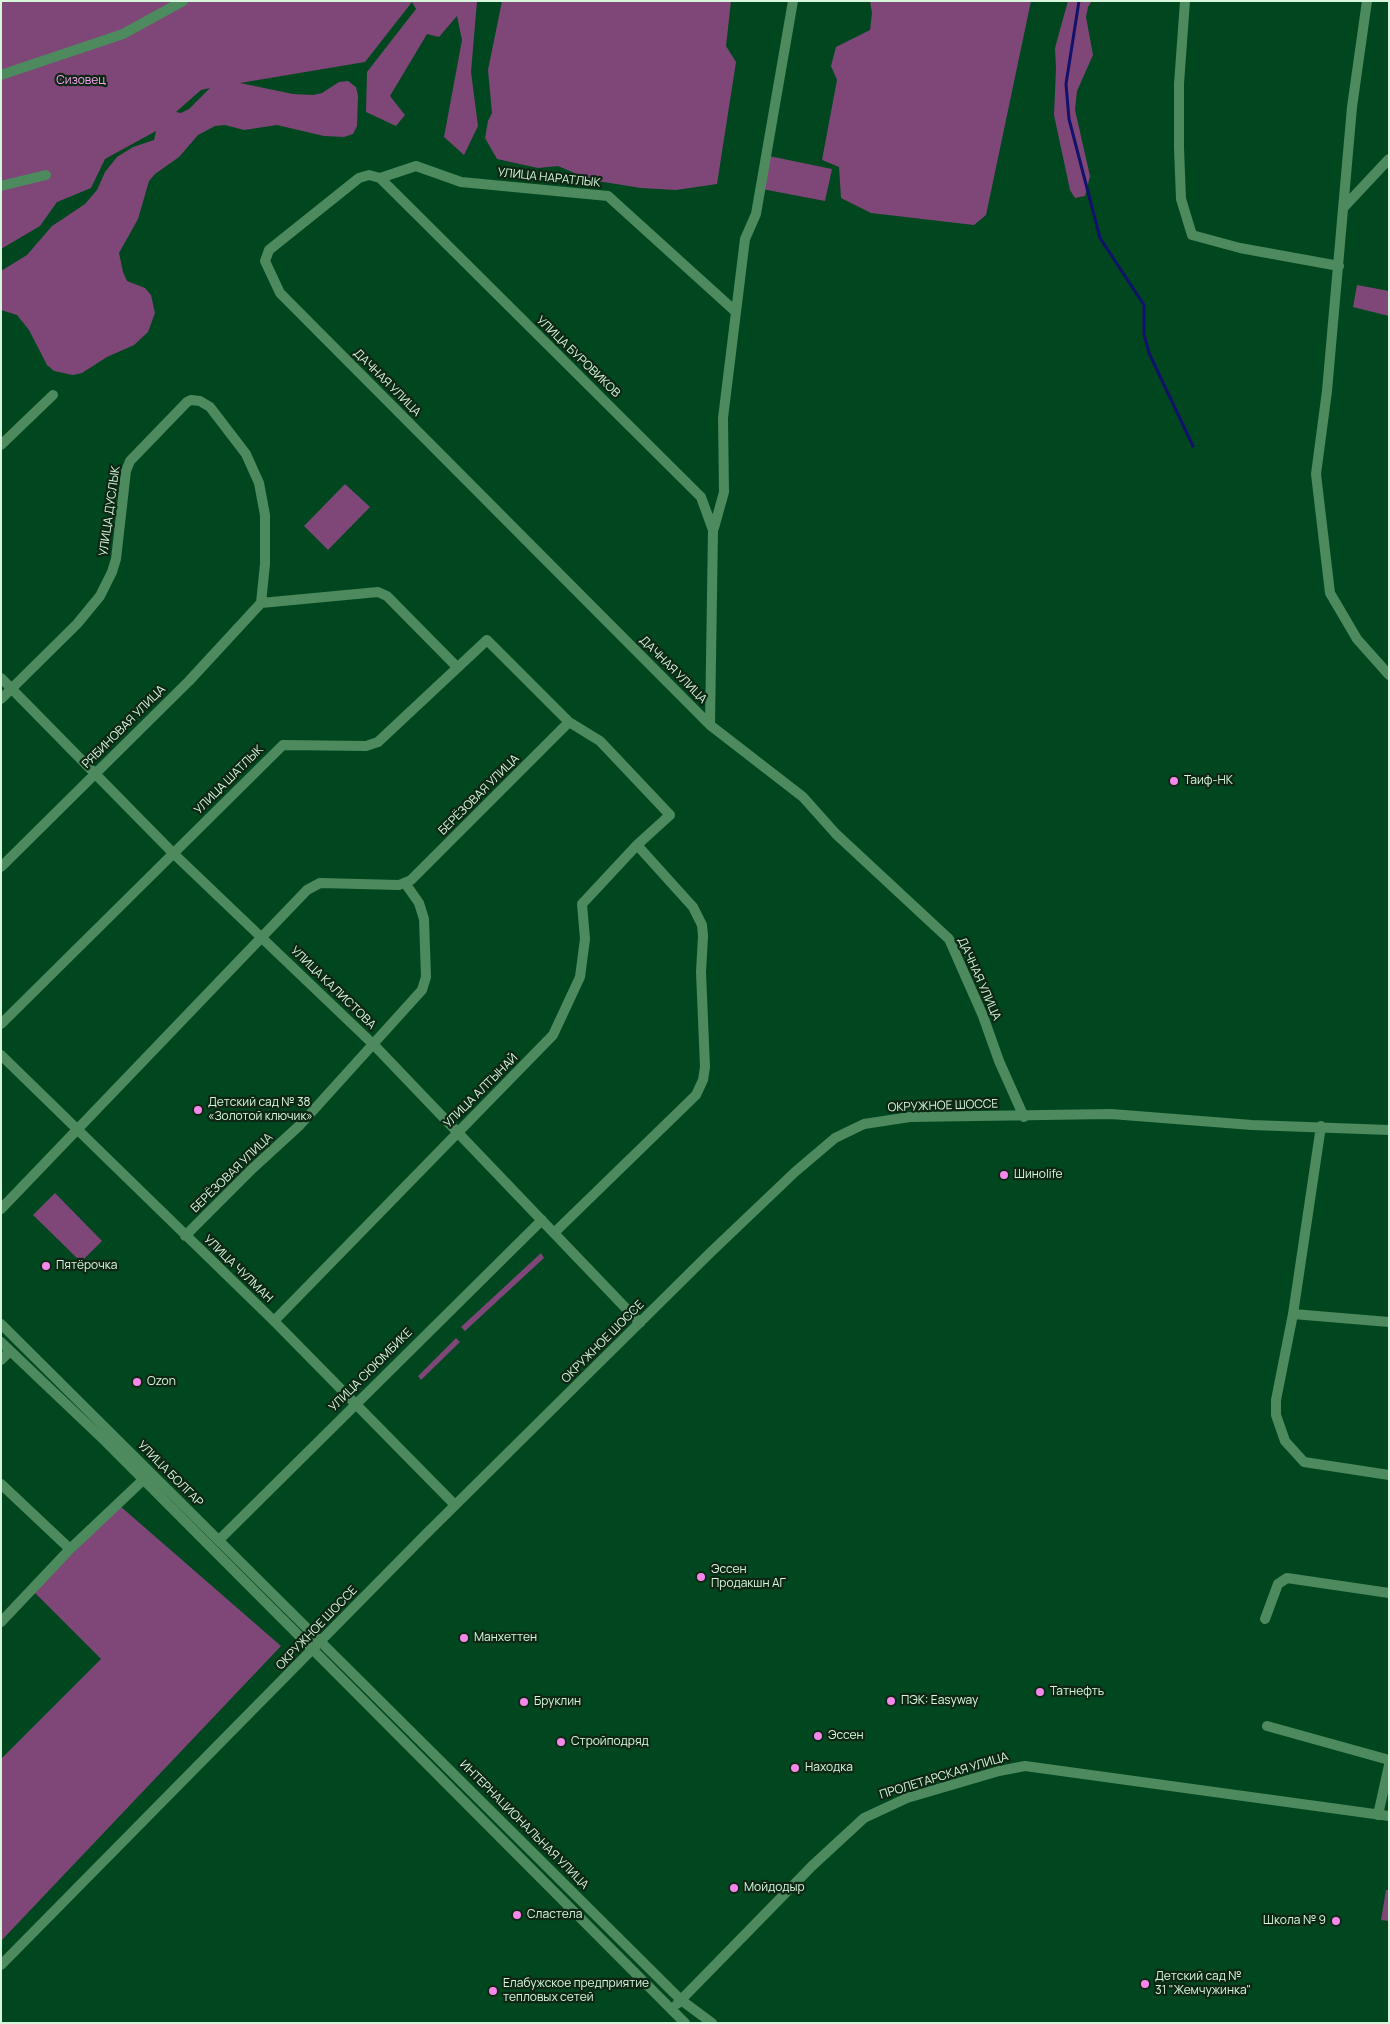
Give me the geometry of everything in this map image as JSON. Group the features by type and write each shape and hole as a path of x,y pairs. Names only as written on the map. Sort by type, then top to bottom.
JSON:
{"street":[{"path":"1,75 123,34 183,1"},
{"path":"714,530 724,492 723,418 745,239 756,214 793,1"},
{"path":"1185,1 1179,84 1179,148 1181,199 1192,235 1240,248 1339,266"},
{"path":"1367,1 1352,107 1327,391 1316,474 1322,542 1330,593 1357,639 1389,675"},
{"path":"1344,207 1389,160"},
{"name":"УЛИЦА НАРАТЛЫК","path":"380,178 416,166 461,182 608,196 736,312"},
{"path":"1,186 46,175"},
{"name":"ДАЧНАЯ УЛИЦА","path":"380,178 369,175 359,178 274,244 265,261 280,293 710,725 803,797 836,834 949,939 1024,1117"},
{"name":"УЛИЦА БУРОВИКОВ","path":"380,178 696,490 706,505 714,530 710,725"},
{"path":"1,445 53,395"},
{"name":"УЛИЦА ДУСЛЫК","path":"1,699 77,624 100,596 116,559 126,471 130,461 191,400 200,400 210,407 246,454 259,483 265,515 266,564 261,603"},
{"path":"261,603 272,600 378,592 387,596 457,667"},
{"name":"РЯБИНОВАЯ УЛИЦА","path":"1,867 188,681 261,603"},
{"name":"УЛИЦА ШАТЛЫК","path":"1,1024 283,745 372,744 389,733 487,640 569,722"},
{"name":"УЛИЦА КАЛИСТОВА","path":"1,678 173,853 374,1045 640,1322"},
{"name":"УЛИЦА АЛТЫНАЙ","path":"274,1321 553,1035 580,977 585,939 582,904 637,845 670,814 600,741 569,722"},
{"name":"БЕРЁЗОВАЯ УЛИЦА","path":"186,1236 252,1169 300,1125 420,994 425,984 424,919 419,903 405,883 418,873 569,722"},
{"path":"555,1232 696,1096 703,1080 705,1067 701,972 702,925 693,906 637,845"},
{"path":"1,1209 307,890 320,883 399,885 405,883"},
{"name":"УЛИЦА ЧУЛМАН","path":"1,1055 274,1321 455,1505"},
{"name":"ОКРУЖНОЕ ШОССЕ","path":"1,1965 314,1650 455,1505 640,1322 795,1172 818,1151 847,1131 864,1124 910,1117 1024,1117 1111,1114 1252,1125 1321,1126 1389,1130"},
{"path":"1321,1126 1293,1314 1276,1400 1276,1415 1285,1440 1304,1462 1389,1475"},
{"name":"УЛИЦА СЮЮМБИКЕ","path":"219,1540 355,1403 542,1220"},
{"path":"1293,1314 1389,1322"},
{"name":"УЛИЦА БОЛГАР","path":"1,1324 322,1641"},
{"name":"УЛИЦА БОЛГАР","path":"1,1342 314,1650"},
{"path":"1,1360 10,1351"},
{"path":"1,1622 70,1549 143,1480"},
{"path":"1,1484 70,1549"},
{"path":"1264,1619 1278,1584 1287,1578 1389,1593"},
{"name":"ИНТЕРНАЦИОНАЛЬНАЯ УЛИЦА","path":"322,1641 681,2000 712,2023"},
{"name":"ИНТЕРНАЦИОНАЛЬНАЯ УЛИЦА","path":"314,1650 673,2008 685,2023"},
{"path":"1266,1726 1389,1760"},
{"path":"1378,1814 1389,1765"},
{"name":"ПРОЛЕТАРСКАЯ УЛИЦА","path":"673,2008 801,1876 864,1818 907,1798 999,1771 1025,1766 1389,1816"}],"green space":[{"name":"Сизовец","path":"1,1 477,1 471,72 478,126 464,155 444,137 462,40 457,16 439,37 427,34 390,96 405,115 396,126 366,112 367,72 416,9 412,2 365,62 240,83 293,94 313,95 322,93 339,82 348,81 356,87 358,96 357,126 353,134 344,137 324,136 277,125 244,130 225,125 215,126 198,135 179,157 155,174 149,181 138,219 119,253 127,281 145,288 151,295 155,313 148,332 134,345 107,357 82,373 73,375 54,371 47,365 29,330 17,315 1,310 1,271 27,255 52,226 85,204 97,190 105,172 117,157 133,147 154,140 156,131 105,159 91,188 57,202 40,226 1,249","holes":["210,88 189,109 181,113 176,112 201,90"]},
{"path":"502,1 731,1 726,46 736,62 717,184 676,190 641,188 591,180 558,166 538,168 497,159 485,138 488,121 492,113 488,70"},
{"path":"870,1 1031,1 986,215 974,225 871,213 841,198 839,167 822,160 837,80 831,66 836,47 870,30 872,13"},
{"path":"1068,1 1092,1 1088,7 1086,17 1093,55 1077,91 1075,110 1090,176 1085,196 1075,198 1070,190 1054,115 1055,48"},
{"path":"769,156 832,169 825,201 762,189"},
{"path":"1357,285 1389,291 1389,316 1353,307"},
{"path":"345,484 370,507 328,550 304,526"},
{"path":"55,1193 102,1241 81,1262 33,1215"},
{"path":"541,1253 544,1258 465,1331 461,1327"},
{"path":"456,1338 460,1342 421,1380 418,1376"},
{"path":"120,1506 281,1646 1,1941 1,1759 101,1659 34,1592"},
{"path":"1386,1890 1389,1890 1389,1921 1381,1920"}],"waterway":[{"path":"1079,1 1066,84 1069,119 1100,238 1144,305 1144,334 1149,353 1193,446"}],"place":[{"name":"Таиф-НК","path":"1174,781"},
{"name":"Детский сад № 38 «Золотой ключик»","path":"198,1110"},
{"name":"Шиноlife","path":"1004,1175"},
{"name":"Пятёрочка","path":"46,1266"},
{"name":"Ozon","path":"137,1382"},
{"name":"Эссен Продакшн АГ","path":"701,1577"},
{"name":"Манхеттен","path":"464,1638"},
{"name":"Татнефть","path":"1040,1692"},
{"name":"ПЭК: Easyway","path":"891,1701"},
{"name":"Бруклин","path":"524,1702"},
{"name":"Эссен","path":"818,1736"},
{"name":"Стройподряд","path":"561,1742"},
{"name":"Находка","path":"795,1768"},
{"name":"Мойдодыр","path":"734,1888"},
{"name":"Сластела","path":"517,1915"},
{"name":"Школа № 9","path":"1336,1921"},
{"name":"Детский сад № 31 \"Жемчужинка\"","path":"1145,1984"},
{"name":"Елабужское предприятие тепловых сетей","path":"493,1991"}]}
